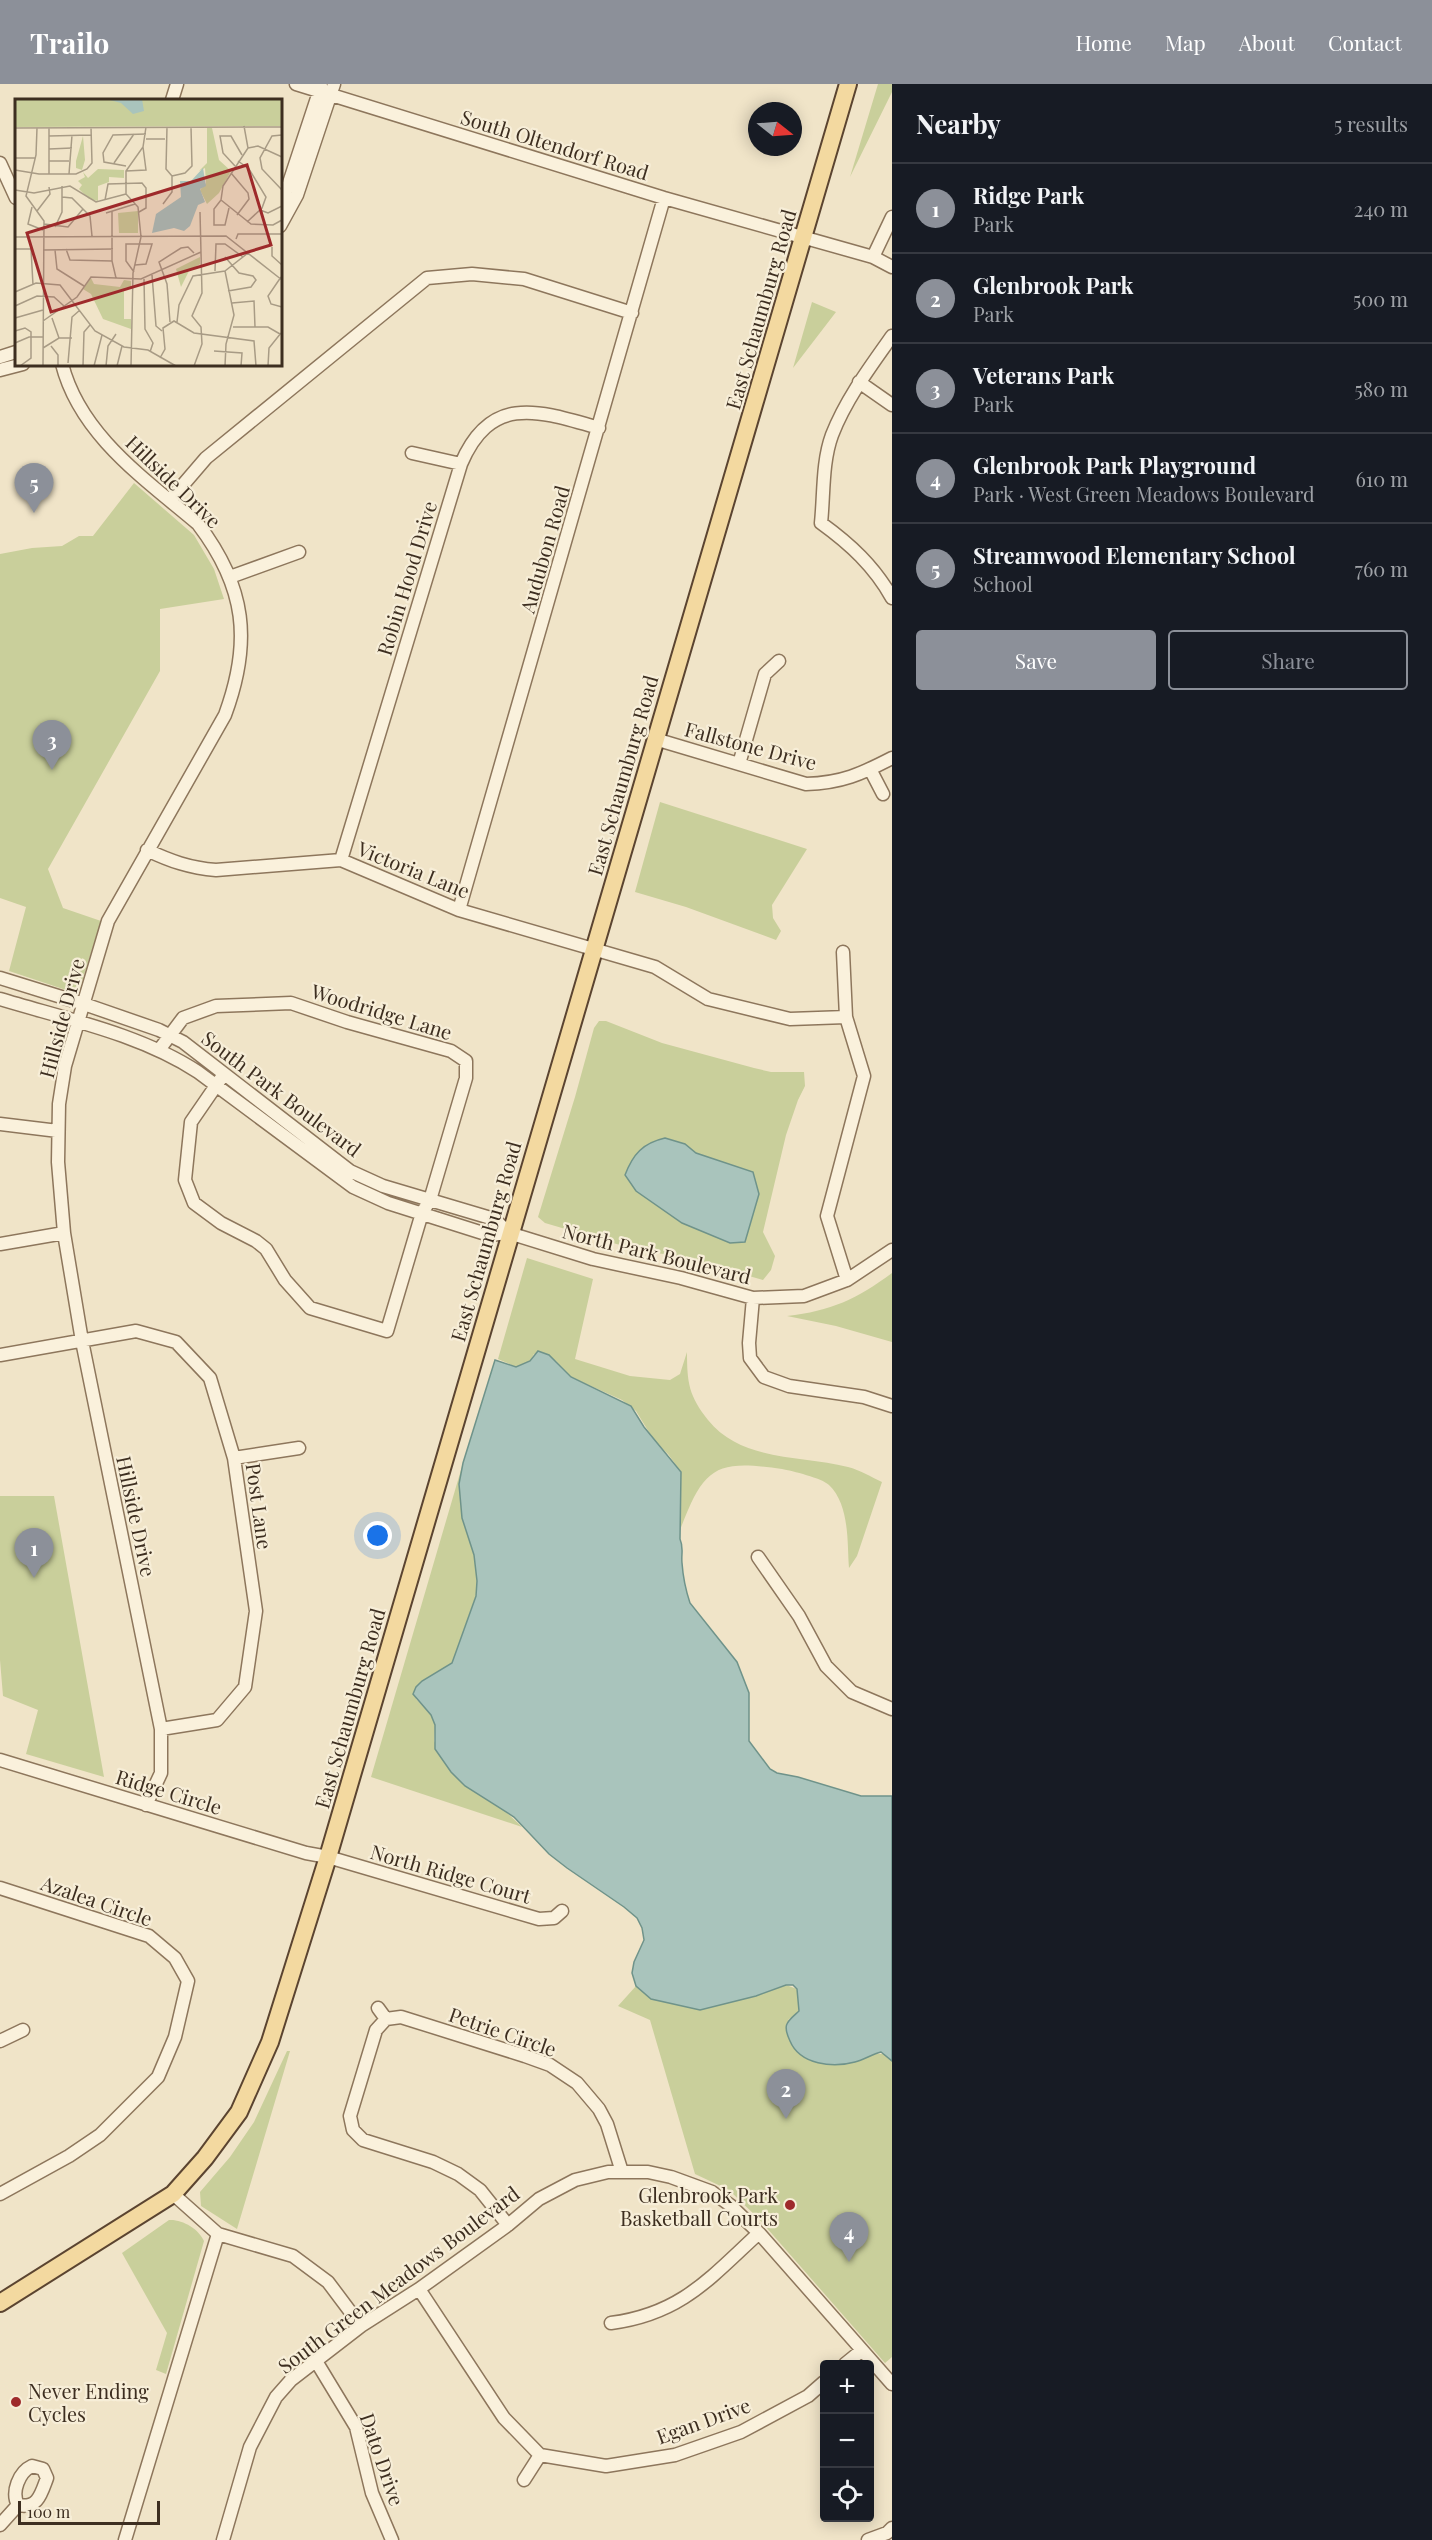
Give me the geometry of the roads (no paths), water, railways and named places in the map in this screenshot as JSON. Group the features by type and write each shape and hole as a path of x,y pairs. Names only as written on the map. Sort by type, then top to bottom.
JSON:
{"main road":[{"name":"East Schaumburg Road","path":"1,2301 173,2194 205,2158 239,2112 270,2042 328,1857 509,1233 848,84"}],"street":[{"path":"172,99 177,84"},
{"name":"South Oltendorf Road","path":"296,84 326,89 664,198 873,257 892,267"},
{"path":"282,199 326,89"},
{"path":"282,222 297,195 326,89"},
{"path":"0,163 15,196"},
{"name":"Audubon Road","path":"459,910 664,198"},
{"path":"873,257 892,217"},
{"path":"170,500 206,458 427,278 472,274 524,279 632,313"},
{"path":"892,336 859,382 832,436 826,469 821,523 847,542 880,576 892,598"},
{"path":"0,357 15,352"},
{"path":"0,370 15,366"},
{"name":"Hillside Drive","path":"63,366 74,398 100,437 198,524 221,556 239,605 241,629 241,656 236,684 225,715 108,921 65,1066 58,1131 58,1162 64,1233 82,1341 161,1729 161,1773 146,1805"},
{"path":"859,382 892,405"},
{"name":"Robin Hood Drive","path":"341,860 461,464 472,441 497,420 516,413 541,411 599,428"},
{"path":"412,453 461,464"},
{"path":"230,577 299,552"},
{"path":"739,764 765,674 779,661"},
{"name":"Fallstone Drive","path":"655,739 806,784 832,784 892,758"},
{"path":"870,769 883,794"},
{"name":"Victoria Lane","path":"147,850 177,864 207,869 341,860 459,910 655,967 708,999 790,1019 846,1017"},
{"path":"843,952 846,1017 864,1076 827,1216 848,1280"},
{"name":"South Park Boulevard","path":"0,978 84,1004 183,1042 350,1171 375,1183 494,1219 509,1233"},
{"name":"South Park Boulevard","path":"0,999 159,1050 186,1064 345,1182 378,1199 489,1235 509,1233"},
{"name":"Woodridge Lane","path":"159,1050 183,1018 216,1006 291,1003 347,1022 451,1051 466,1061 466,1078 430,1200"},
{"path":"224,1074 191,1122 185,1180 194,1203 266,1249 285,1280 310,1308 387,1331 422,1213 430,1200"},
{"path":"0,1124 58,1131"},
{"path":"0,1244 64,1233"},
{"name":"North Park Boulevard","path":"509,1233 603,1262 681,1278 753,1298 804,1296 848,1280 892,1250"},
{"path":"753,1298 750,1358 764,1377 789,1386 864,1397 892,1406"},
{"name":"Post Lane","path":"0,1354 136,1331 176,1342 210,1378 234,1458 256,1611 245,1687 217,1720 161,1729"},
{"path":"234,1458 299,1448"},
{"path":"758,1557 799,1616 826,1666 852,1692 892,1709"},
{"name":"Ridge Circle","path":"0,1760 328,1857"},
{"name":"North Ridge Court","path":"328,1857 539,1919 554,1918 562,1911"},
{"name":"Azalea Circle","path":"0,1888 149,1936 175,1958 188,1981 175,2037 158,2076 100,2135 69,2156 0,2194"},
{"path":"378,2008 386,2019 375,2030 350,2116 348,2133 433,2162 458,2174 480,2190 508,2225"},
{"name":"Petrie Circle","path":"386,2019 401,2017 550,2066 577,2083 598,2109 614,2140 622,2172"},
{"path":"0,2041 22,2030"},
{"name":"South Green Meadows Boulevard","path":"223,2540 250,2447 276,2397 291,2380 361,2326 419,2289 508,2225 539,2199 575,2180 608,2172 648,2172 671,2176 712,2192 730,2205 759,2233 892,2384"},
{"path":"173,2194 218,2234 293,2256 328,2282 361,2326"},
{"path":"611,2323 634,2320 676,2304 697,2290 759,2233"},
{"path":"125,2540 218,2234"},
{"path":"419,2289 504,2418 540,2455 524,2480"},
{"path":"850,2360 861,2351"},
{"name":"Dato Drive","path":"316,2361 356,2427 372,2493 390,2539"},
{"name":"Egan Drive","path":"540,2455 606,2466 675,2455 741,2432 808,2396 820,2386"},
{"path":"0,2524 18,2505"},
{"path":"868,2540 887,2533 892,2528"}],"water":[{"path":"665,1138 685,1144 696,1153 753,1172 759,1194 745,1242 730,1243 682,1223 636,1191 625,1175 635,1155 645,1146"},
{"path":"538,1351 549,1355 571,1377 631,1406 644,1427 681,1472 680,1539 683,1573 690,1603 737,1662 749,1693 749,1741 770,1769 777,1773 861,1796 892,1796 892,2061 881,2052 858,2061 837,2065 818,2063 801,2055 790,2041 786,2031 787,2024 799,2011 797,1989 793,1985 786,1985 756,1996 700,2010 651,1999 636,1986 632,1973 634,1962 644,1940 637,1918 549,1854 514,1817 465,1786 451,1772 435,1749 435,1725 431,1715 413,1694 422,1681 452,1663 476,1596 474,1555 462,1518 459,1484 463,1463 495,1360 516,1367 530,1361"}],"place":[{"name":"Streamwood Elementary School","path":"34,513"},
{"name":"Veterans Park","path":"52,770"},
{"name":"Ridge Park","path":"34,1578"},
{"name":"Glenbrook Park","path":"786,2119"},
{"name":"Glenbrook Park Basketball Courts","path":"790,2205"},
{"name":"Glenbrook Park Playground","path":"849,2262"},
{"name":"Never Ending Cycles","path":"16,2402"}]}
